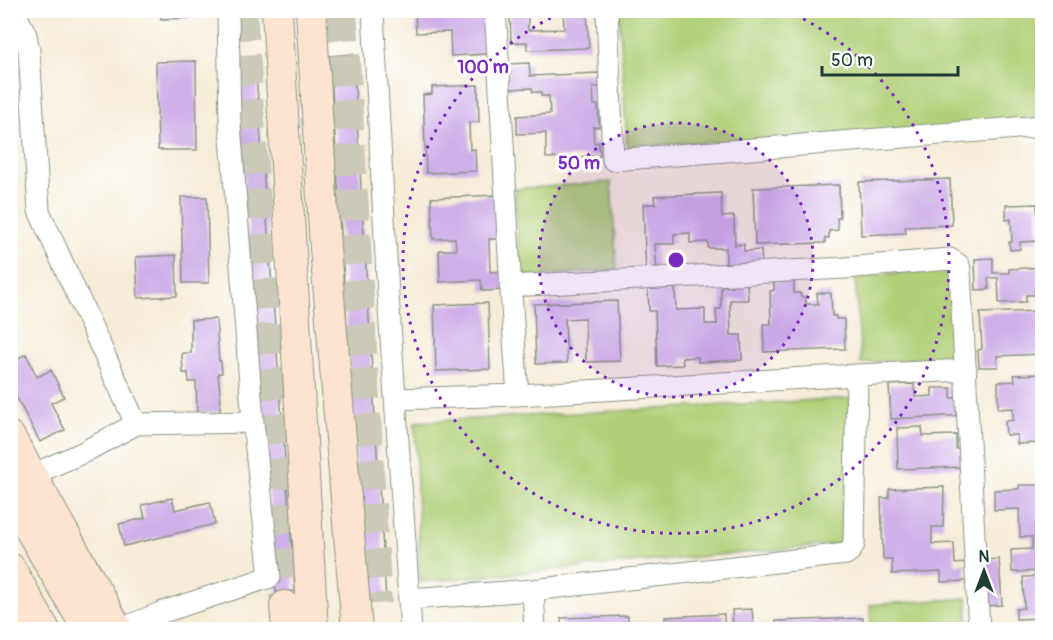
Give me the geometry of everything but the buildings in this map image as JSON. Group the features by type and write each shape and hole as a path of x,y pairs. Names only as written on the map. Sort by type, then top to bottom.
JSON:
{"main road":[{"path":"277,10 313,630"},
{"path":"311,10 324,248 357,630"},
{"path":"10,437 119,630"},
{"path":"10,495 88,630"},
{"path":"10,568 45,630"}],"street":[{"path":"14,10 26,35 28,50 39,212 136,424"},
{"path":"119,630 160,613 270,577 253,422 231,124 228,10"},
{"path":"373,10 388,295 411,630"},
{"path":"495,10 518,395"},
{"path":"607,10 613,160 1042,126"},
{"path":"510,286 845,268 950,259 959,265 979,630"},
{"path":"396,399 518,395 966,370"},
{"path":"409,599 533,590 846,554 854,544 857,375"},
{"path":"32,475 84,452 136,424 253,422"},
{"path":"533,590 535,630"}],"green space":[{"path":"619,11 1042,11 1042,124 627,147"},
{"path":"611,182 617,270 520,277 514,189"},
{"path":"952,269 959,356 861,363 855,276"},
{"path":"854,398 843,544 420,582 415,422"},
{"path":"967,598 969,629 871,629 870,605"}],"tunnel":[{"path":"242,10 285,606"},
{"path":"342,10 377,604"}]}
